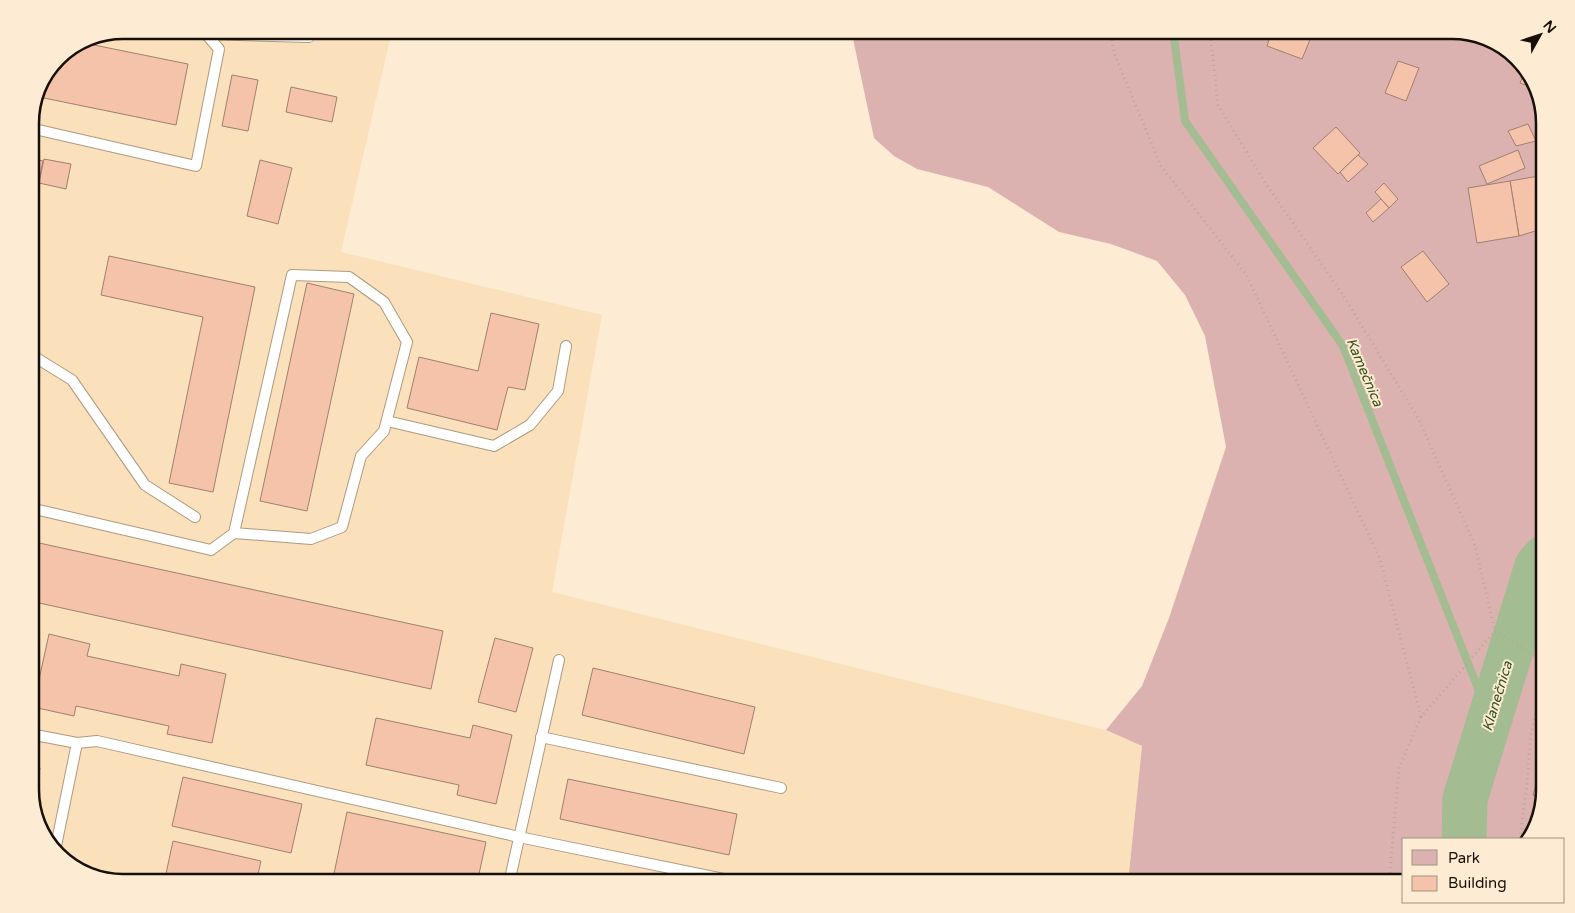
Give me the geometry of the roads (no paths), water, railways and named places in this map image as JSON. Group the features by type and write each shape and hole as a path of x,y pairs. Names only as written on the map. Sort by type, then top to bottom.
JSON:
{"lane":[{"path":"39,130 196,166 219,49 211,39"},
{"path":"39,510 210,550 234,533 311,539 342,527 361,456 384,431 407,342 384,302 349,277 292,276 234,533"},
{"path":"387,422 494,446 530,425 558,391 566,346"},
{"path":"39,360 72,380 145,485 195,517"},
{"path":"511,874 559,660"},
{"path":"39,736 77,743 98,741 520,837 699,874"},
{"path":"542,737 781,788"},
{"path":"57,842 77,743"}],"waterway":[{"name":"Kamečnica","path":"1174,39 1185,121 1343,346 1490,719"},
{"name":"Klanečnica","path":"1464,838 1465,799 1536,569"}]}
